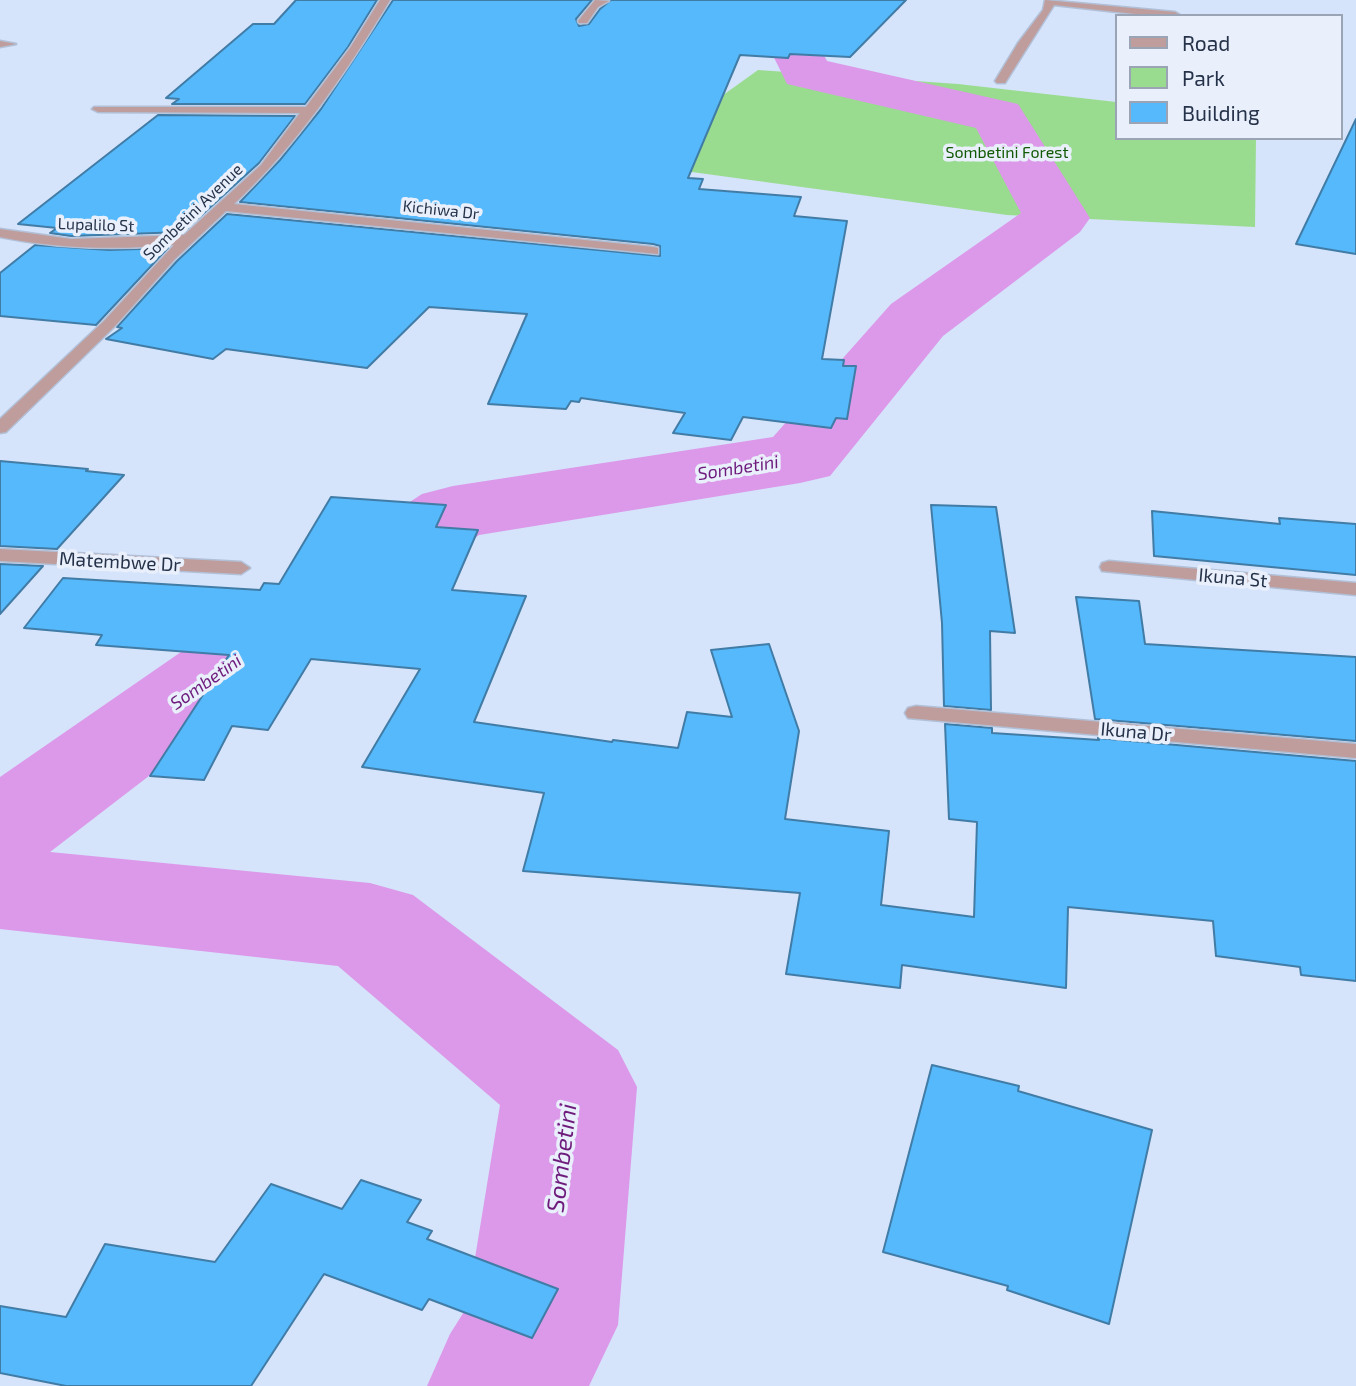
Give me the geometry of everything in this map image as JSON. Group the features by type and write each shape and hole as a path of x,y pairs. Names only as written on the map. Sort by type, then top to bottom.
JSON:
{"street":[{"name":"Sombetini Avenue","path":"0,428 57,377 170,256 265,167 355,49 385,0"},
{"path":"583,21 594,5 604,1 600,0"},
{"path":"1001,82 1023,43 1048,10 1050,1 1165,14"},
{"path":"98,109 308,110"},
{"name":"Kichiwa Dr","path":"225,207 653,251"},
{"name":"Lupalilo St","path":"0,233 81,244 130,245 191,239"},
{"name":"Matembwe Dr","path":"0,555 241,568"},
{"name":"Ikuna St","path":"1109,568 1356,589"},
{"name":"Ikuna Dr","path":"916,713 1356,751"}],"green space":[{"name":"Sombetini Forest","path":"758,70 958,84 1114,102 1114,140 1256,140 1255,227 1007,215 560,154 687,121"}],"building":[{"path":"296,0 377,0 348,47 305,104 172,104 179,99 166,98 253,24 274,24"},
{"path":"393,0 592,0 576,19 579,26 589,24 611,0 906,0 850,57 790,54 788,58 740,55 688,178 703,179 699,189 801,197 794,216 847,221 822,359 844,360 843,366 856,366 847,419 836,418 831,428 743,417 731,440 673,433 685,413 581,398 579,402 571,401 566,409 488,404 527,314 429,307 367,368 226,349 213,359 106,339 122,328 117,327 177,261 227,214 660,256 660,246 653,244 240,202 280,160 321,109"},
{"path":"158,115 295,116 259,163 183,232 71,236 50,233 57,228 18,224"},
{"path":"1356,119 1356,254 1296,244"},
{"path":"35,245 109,250 168,248 96,325 0,316 0,273"},
{"path":"0,461 124,475 57,549 0,546"},
{"path":"331,497 446,505 436,527 478,530 452,590 526,596 474,722 612,742 678,748 687,712 732,717 711,650 769,644 799,731 785,819 889,831 881,905 974,917 977,822 949,819 945,724 992,728 992,733 1099,740 1098,738 1356,761 1356,981 1301,975 1300,967 1216,956 1213,921 1068,907 1066,988 902,965 900,988 786,974 800,893 523,871 544,793 362,767 420,669 311,659 268,730 232,726 204,780 150,776 229,655 96,645 102,635 24,628 63,578 260,590 264,583 279,584"},
{"path":"931,505 996,507 1015,633 990,631 991,710 944,706 942,623"},
{"path":"1152,511 1280,524 1279,518 1356,524 1356,575 1154,556"},
{"path":"0,564 43,566 0,614"},
{"path":"1076,597 1139,601 1145,644 1356,657 1356,741 1095,719"},
{"path":"932,1065 1019,1086 1018,1091 1152,1130 1109,1324 1007,1290 1008,1286 883,1252"},
{"path":"361,1180 421,1200 407,1222 432,1231 427,1239 558,1289 532,1338 429,1299 422,1310 324,1274 251,1386 66,1386 0,1373 0,1306 66,1317 105,1244 215,1262 271,1184 342,1209"}],"waterway":[{"name":"Sombetini","path":"0,832 217,674 453,513 800,458 917,320 1057,218 998,116 806,73 783,25 881,0"},
{"name":"Sombetini","path":"0,888 370,926 570,1087 541,1325 506,1386"}]}
